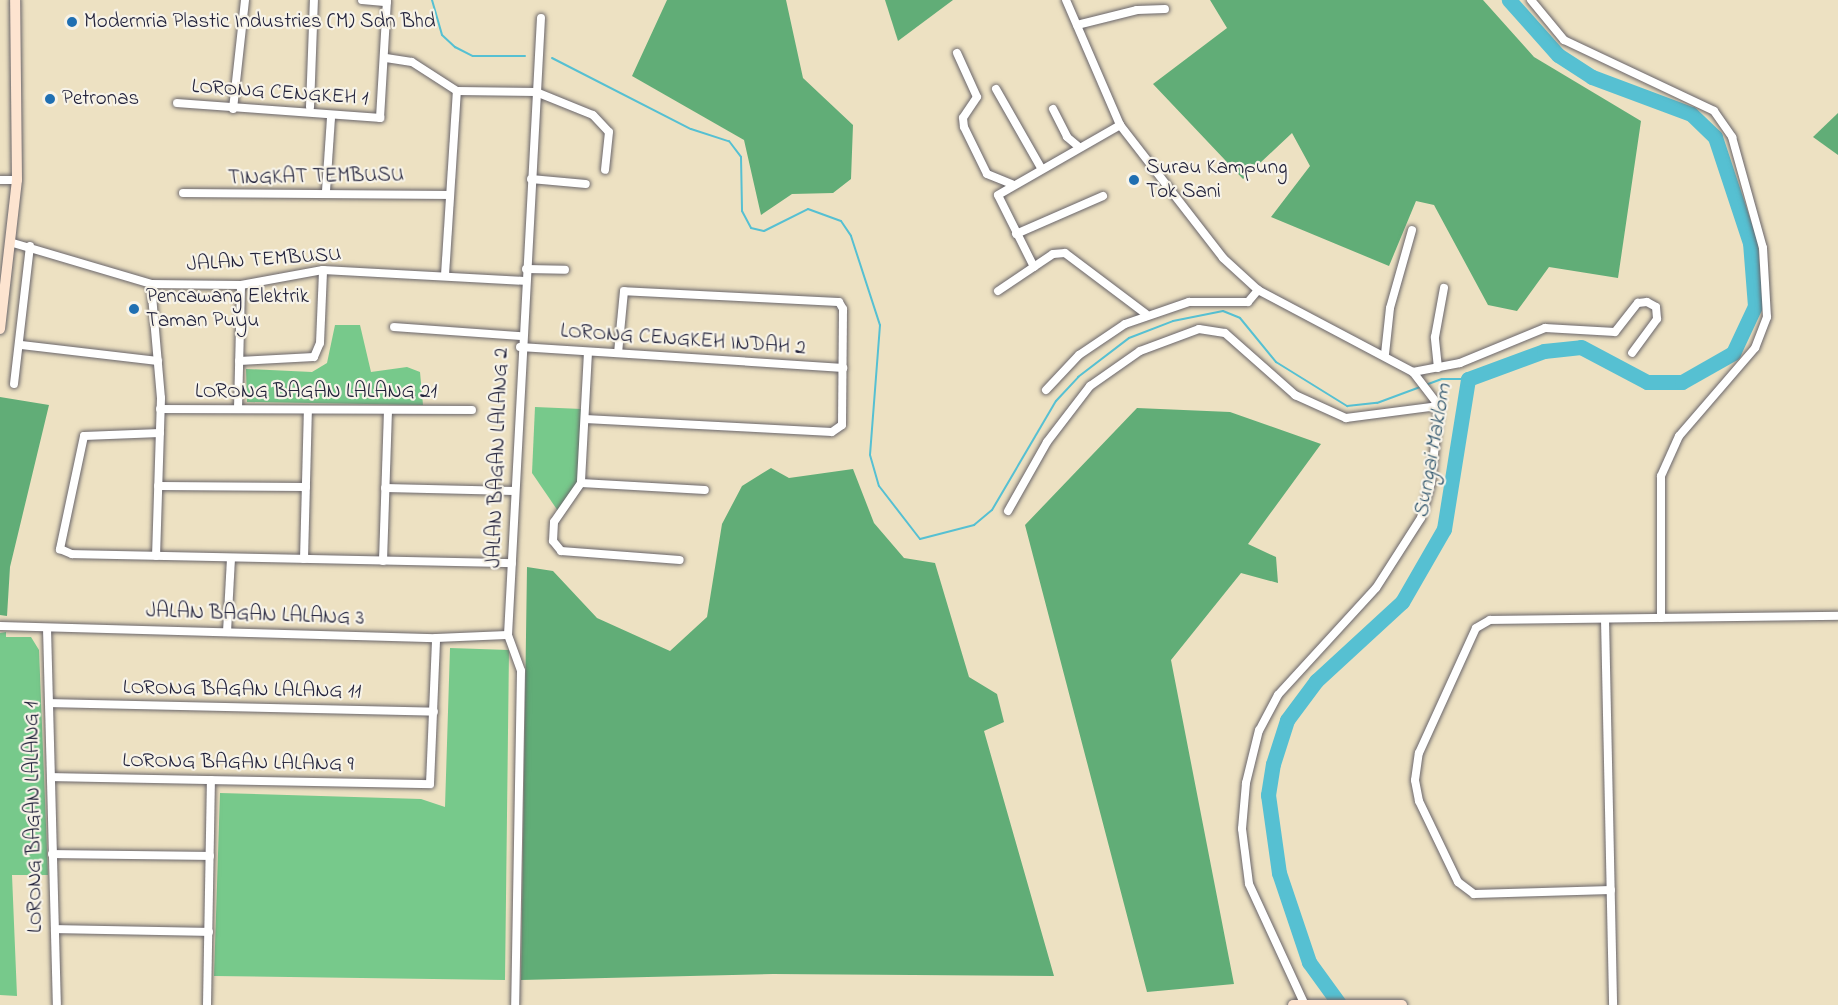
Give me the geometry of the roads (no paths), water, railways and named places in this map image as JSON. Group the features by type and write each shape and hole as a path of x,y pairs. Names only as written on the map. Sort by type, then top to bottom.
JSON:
{"main road":[{"path":"0,329 13,243 17,180 15,0"},
{"path":"1293,1005 1402,1005"}],"street":[{"path":"233,109 244,0"},
{"path":"310,107 314,0"},
{"path":"362,0 387,1 386,58 412,62 458,90 536,92 592,115 609,132 605,170"},
{"path":"1066,0 1120,125 1188,218 1258,290 1384,354 1415,374 1435,397 1439,406 1431,483 1420,518 1376,588 1278,695 1259,730 1246,783 1242,829 1249,884 1305,1005"},
{"path":"1531,0 1564,40 1714,111 1732,137 1763,248 1767,317 1755,348 1679,436 1661,476 1661,618"},
{"path":"1077,25 1114,14 1165,9"},
{"name":"JALAN BAGAN LALANG 2","path":"508,635 520,336 541,18"},
{"path":"957,53 977,97 963,118 964,127 987,174 1012,184"},
{"name":"LORONG CENGKEH 1","path":"177,103 331,118 380,118 386,58"},
{"path":"996,89 1041,168"},
{"path":"445,275 458,90"},
{"path":"1053,109 1067,137 1079,147"},
{"path":"327,191 331,118"},
{"path":"1034,267 998,195 1012,184 1120,125"},
{"path":"531,179 586,184"},
{"path":"0,180 17,180"},
{"name":"TINGKAT TEMBUSU","path":"183,193 221,197 327,191 449,195"},
{"path":"1016,234 1103,196"},
{"path":"1384,354 1390,308 1412,230"},
{"name":"JALAN TEMBUSU","path":"13,243 30,246 151,284 241,285 323,270 524,281"},
{"path":"14,384 21,345 30,246"},
{"path":"998,291 1053,254 1073,255 1146,314"},
{"path":"526,269 565,270"},
{"path":"239,361 314,357 320,343 323,270"},
{"path":"151,284 160,409 156,556"},
{"path":"238,409 241,285"},
{"path":"1438,368 1435,337 1444,288"},
{"path":"1047,390 1079,355 1146,314 1212,299 1248,302 1258,290"},
{"path":"585,419 840,428 843,368 842,305 624,291 618,353"},
{"path":"1415,374 1438,368 1545,328 1615,332 1638,303 1647,302 1656,307 1657,319 1632,353"},
{"path":"394,327 520,336"},
{"path":"1008,512 1077,399 1140,351 1199,329 1225,333 1295,395 1346,418 1363,420 1439,406"},
{"path":"21,345 158,361"},
{"name":"LORONG CENGKEH INDAH 2","path":"520,347 843,368"},
{"path":"588,352 581,483 554,522 553,541 561,551 680,560"},
{"name":"LORONG BAGAN LALANG 21","path":"160,409 472,410"},
{"path":"304,559 308,410"},
{"path":"384,561 388,410"},
{"path":"160,433 84,436 58,543 66,554 512,563"},
{"path":"581,483 705,490"},
{"path":"158,486 306,487"},
{"path":"386,488 514,491"},
{"path":"226,632 231,558"},
{"path":"1611,890 1463,890 1419,801 1415,780 1419,753 1476,628 1490,620 1838,616"},
{"path":"1605,619 1613,1005"},
{"name":"JALAN BAGAN LALANG 3","path":"0,626 436,638 508,635"},
{"name":"LORONG BAGAN LALANG 1","path":"47,628 57,1005"},
{"path":"508,635 520,671 515,1005"},
{"path":"434,712 436,638"},
{"name":"LORONG BAGAN LALANG 11","path":"50,703 434,712"},
{"name":"LORONG BAGAN LALANG 9","path":"51,777 425,786 433,781 434,712"},
{"path":"207,1005 211,780"},
{"path":"52,854 210,855"},
{"path":"55,929 209,932"}],"waterway":[{"path":"432,0 442,35 455,47 473,56 525,56"},
{"name":"Sungai Maklom","path":"1340,1005 1309,962 1279,873 1268,795 1273,764 1287,720 1316,681 1402,602 1444,529 1468,379 1544,351 1581,347 1647,382 1682,382 1733,353 1755,306 1750,243 1715,137 1691,114 1592,77 1558,55 1509,0"},
{"path":"552,58 691,129 729,141 741,157 742,211 751,228 764,231 808,209 841,221 851,236 880,325 870,455 879,486 920,539 974,525 992,510 1056,401 1078,377 1129,338 1173,321 1223,311 1240,318 1276,362 1347,406 1377,403 1442,379 1468,379"}],"place":[{"name":"Modernria Plastic Industries (M) Sdn Bhd","path":"72,22"},
{"name":"Petronas","path":"50,99"},
{"name":"Surau Kampung Tok Sani","path":"1134,180"},
{"name":"Pencawang Elektrik Taman Puyu","path":"134,309"}]}
